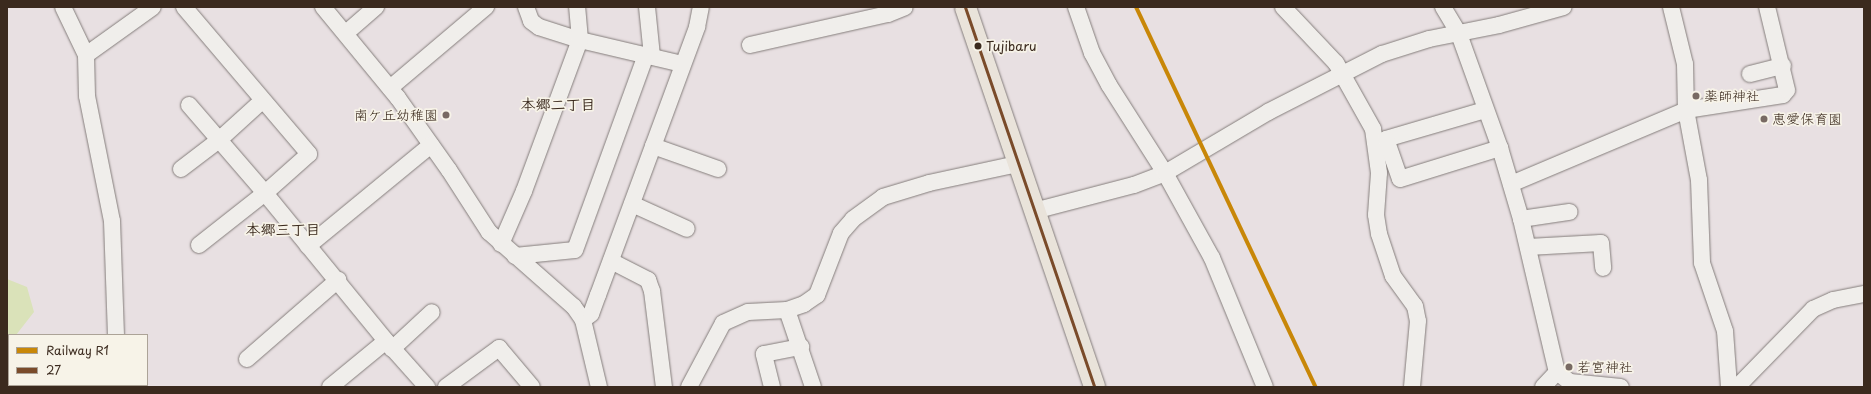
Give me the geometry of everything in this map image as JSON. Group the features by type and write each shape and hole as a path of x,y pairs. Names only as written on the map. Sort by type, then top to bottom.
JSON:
{"main road":[{"path":"965,7 1094,387"}],"street":[{"path":"63,7 86,55 87,96 112,221 113,333"},
{"path":"86,55 154,7"},
{"path":"184,7 309,154 265,193 199,245"},
{"path":"323,7 390,88 431,145 489,232 574,307 583,320 599,387"},
{"path":"346,33 376,7"},
{"path":"390,88 486,7"},
{"path":"526,7 531,20 539,26 580,40 682,64"},
{"path":"501,244 524,191 580,40 577,7"},
{"path":"515,256 575,250 649,56 647,7"},
{"path":"583,320 591,314 611,261 682,64 697,27 701,7"},
{"path":"750,46 888,14 905,7"},
{"path":"1076,7 1092,53 1109,85 1165,173 1212,258 1265,387"},
{"path":"1283,7 1343,73 1373,130 1381,141 1400,179 1500,148"},
{"path":"1443,7 1459,34 1500,148 1521,219 1557,372 1570,382 1621,387"},
{"path":"1034,211 1134,185 1165,173 1209,145 1343,73 1382,54 1429,39 1459,34 1564,7"},
{"path":"1671,7 1685,64 1686,110 1699,180 1702,263 1725,331 1729,387"},
{"path":"1511,184 1686,110 1783,95 1787,90 1767,7"},
{"path":"1750,74 1782,66"},
{"path":"181,169 219,140 263,100"},
{"path":"189,105 338,280 389,345 427,387"},
{"path":"1381,141 1486,110"},
{"path":"1381,141 1376,215 1379,234 1393,276 1415,306 1418,321 1412,387"},
{"path":"308,246 431,145"},
{"path":"653,146 718,169"},
{"path":"689,387 723,323 748,312 787,310 804,304 817,294 842,233 853,219 883,197 929,182 1018,164"},
{"path":"632,204 687,229"},
{"path":"1521,219 1569,212"},
{"path":"1528,247 1601,243 1603,268"},
{"path":"611,261 648,280 652,291 664,387"},
{"path":"247,359 338,280"},
{"path":"1737,387 1813,309 1833,300 1864,294"},
{"path":"787,310 801,347 813,387"},
{"path":"330,387 432,312"},
{"path":"772,387 764,354 801,347"},
{"path":"446,387 499,348 530,386"},
{"path":"1543,387 1557,372"}],"green space":[{"path":"7,279 27,287 34,312 17,334 8,334 7,347"}],"rail line":[{"name":"R1","path":"1136,7 1316,387"}],"transit line":[{"name":"27","path":"965,7 1094,387"}],"place":[{"name":"Tujibaru","path":"978,46"},
{"name":"薬師神社","path":"1696,96"},
{"name":"南ケ丘幼稚園","path":"446,115"},
{"name":"恵愛保育園","path":"1764,119"},
{"name":"若宮神社","path":"1569,367"}],"district":[{"name":"本郷二丁目","path":"558,104"},
{"name":"本郷三丁目","path":"283,229"}]}
